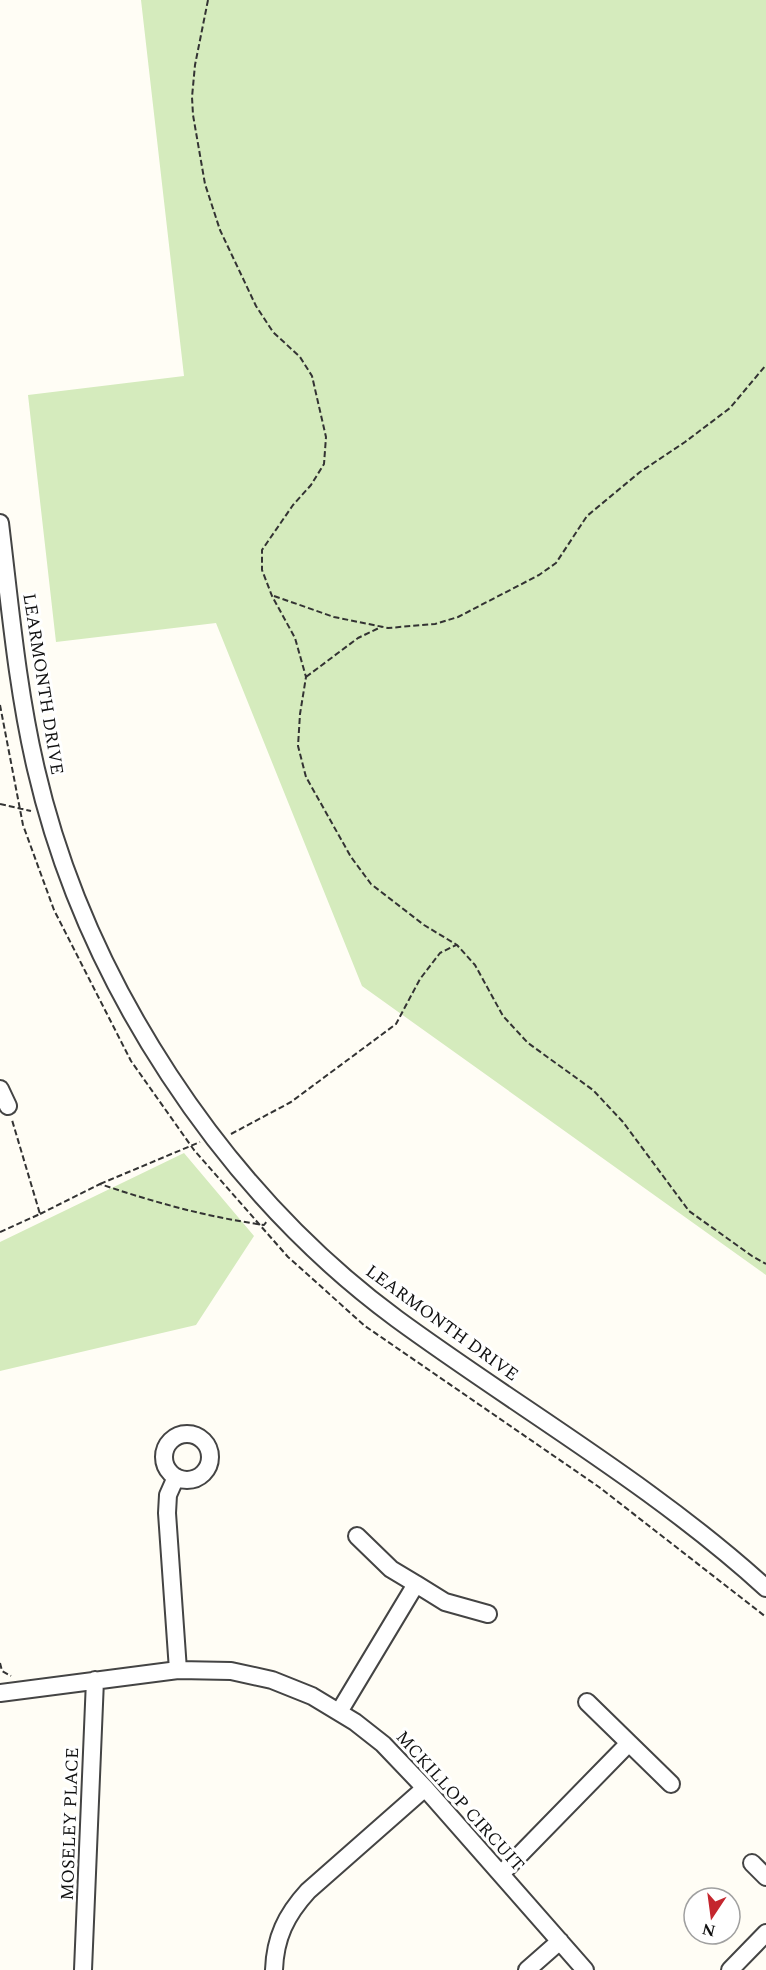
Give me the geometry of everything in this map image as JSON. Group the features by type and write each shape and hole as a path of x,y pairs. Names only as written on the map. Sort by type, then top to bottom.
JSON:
{"street":[{"name":"LEARMONTH DRIVE","path":"0,523 14,647 30,741 49,815 86,919 119,989 182,1094 215,1138 277,1210 314,1248 395,1317 622,1474 667,1507 766,1588"},
{"path":"0,1089 8,1106"},
{"path":"176,1477 168,1495 167,1513 178,1671"},
{"path":"357,1536 391,1569 445,1602 488,1614"},
{"path":"339,1712 416,1584"},
{"name":"MCKILLOP CIRCUIT","path":"0,1693 178,1671 231,1671 272,1680 312,1696 339,1712 383,1744 425,1788 585,1970"},
{"name":"MOSELEY PLACE","path":"83,1970 95,1680"},
{"path":"586,1702 671,1784"},
{"path":"501,1874 629,1743"},
{"path":"274,1970 278,1938 293,1907 308,1891 425,1788"},
{"path":"752,1863 766,1877"},
{"path":"730,1970 766,1933"},
{"path":"527,1970 560,1941"}],"path":[{"path":"208,0 195,65 192,97 205,184 220,230 256,306 273,332 300,357 312,376 326,437 324,464 262,550 262,570 272,596 294,638 306,677 298,746 306,777 351,857 371,884 424,926 457,945 475,965 503,1016 528,1043 593,1090 623,1122 689,1211 766,1264"},
{"path":"272,596 334,617 388,628 435,624 458,616 539,575 556,563 587,516 640,472 686,442 730,408 766,364"},
{"path":"306,677 358,638 382,626"},
{"path":"0,705 23,825 54,910 131,1061 191,1146 288,1257 364,1326 599,1487 766,1617"},
{"path":"0,804 49,815"},
{"path":"0,1232 100,1184 191,1146 236,1132 291,1102 396,1024 420,979 440,953 457,945"},
{"path":"8,1106 39,1214"},
{"path":"100,1184 203,1215 264,1225 277,1210"},
{"path":"0,1663 2,1671 12,1676"}],"green space":[{"path":"141,0 766,0 766,1275 362,986 216,623 56,642 28,395 184,376"},
{"path":"184,1153 254,1236 196,1325 0,1371 0,1242"}]}
